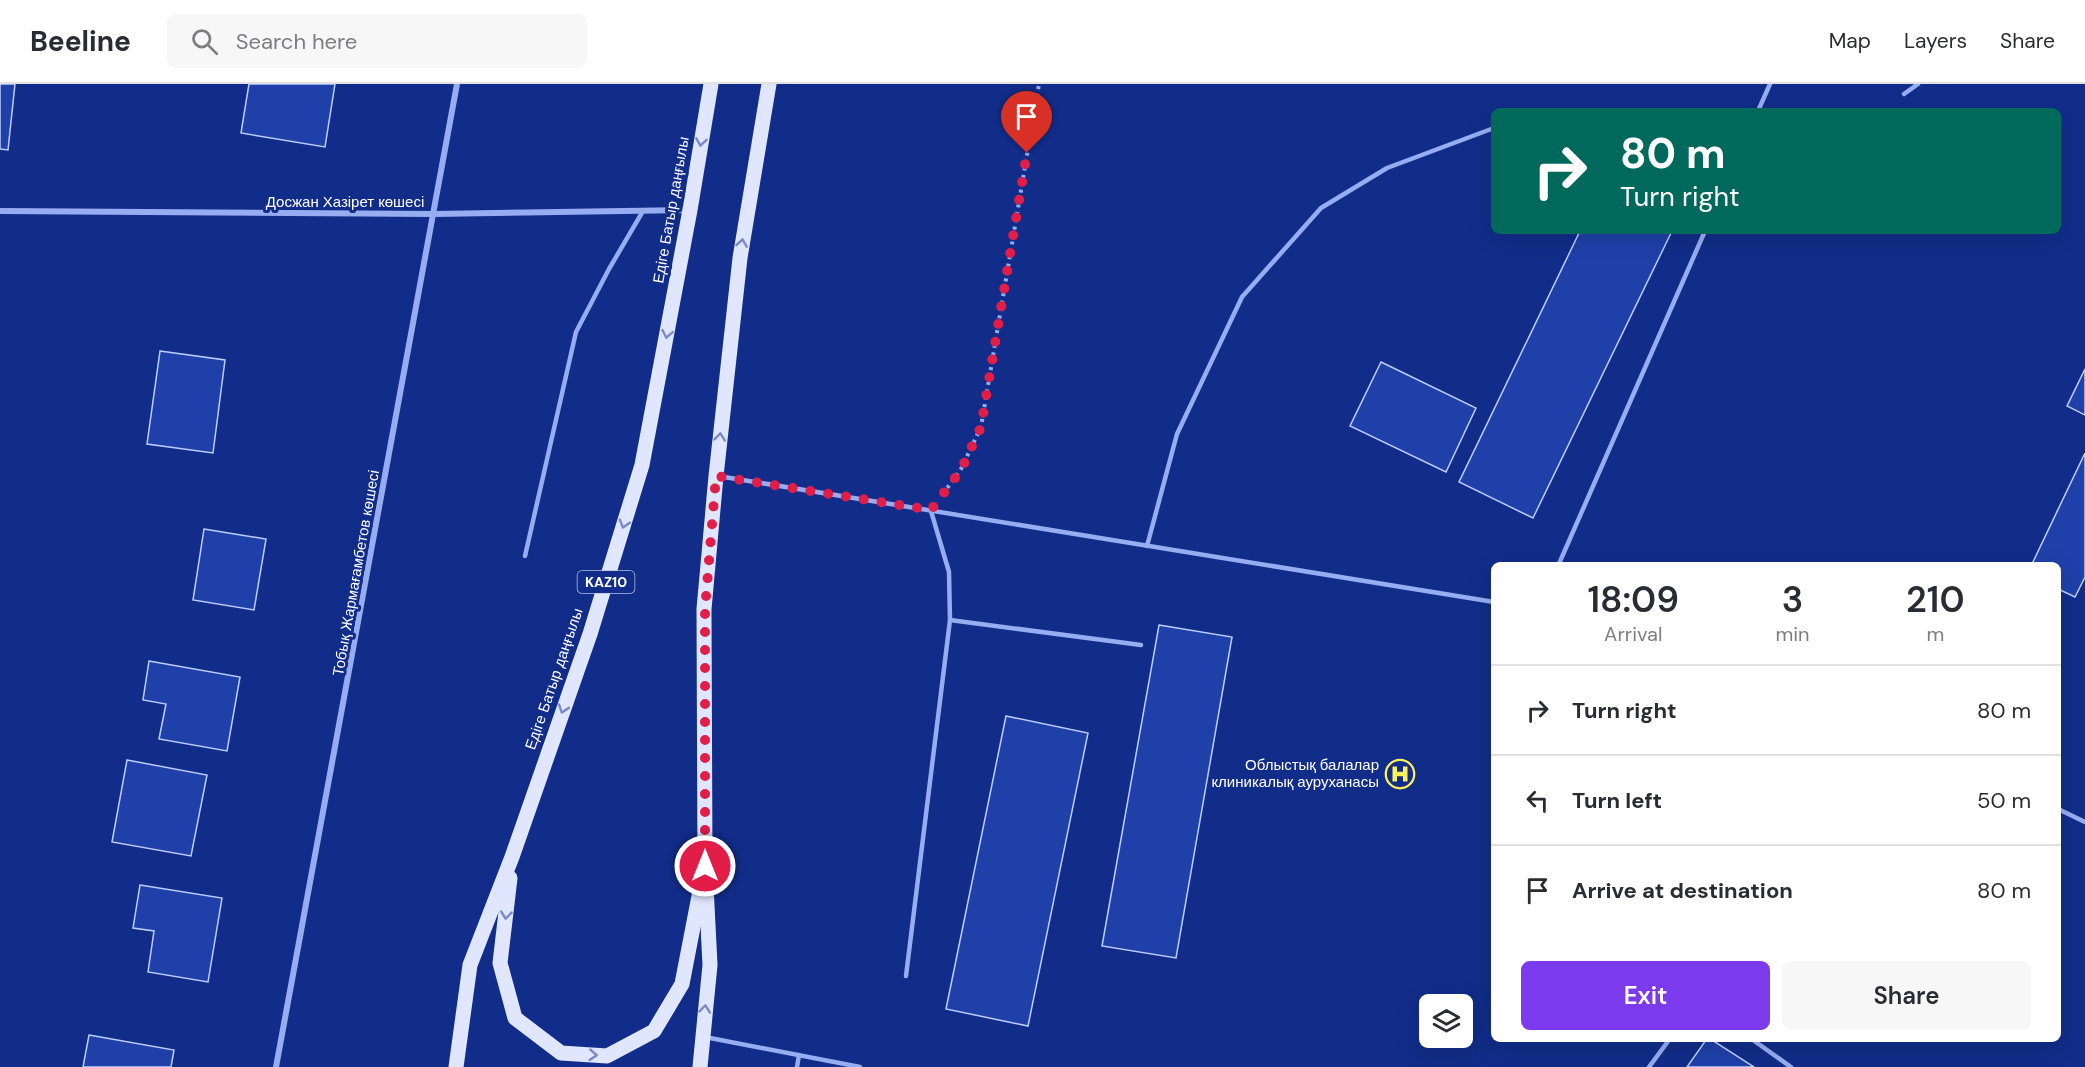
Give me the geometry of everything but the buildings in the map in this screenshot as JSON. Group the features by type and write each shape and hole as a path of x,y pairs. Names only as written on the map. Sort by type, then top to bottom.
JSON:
{"main road":[{"name":"Едіге Батыр даңғылы","path":"456,1067 470,965 512,857 590,634 642,465 711,84"},
{"path":"700,1067 710,965 705,866 705,609 716,476 740,258 769,84"},
{"path":"512,857 500,963 515,1018 561,1053 608,1056 654,1031 682,984 705,866"}],"street":[{"name":"Тобық Жармағамбетов көшесі","path":"276,1067 457,84"},
{"name":"Досжан Хазірет көшесі","path":"0,211 434,214 690,210"}],"lane":[{"path":"1759,108 1770,84"},
{"path":"1904,94 1918,84"},
{"path":"1148,546 1177,434 1242,297 1321,208 1387,168 1491,129"},
{"path":"525,556 576,332 643,211"},
{"path":"1560,562 1705,234"},
{"path":"716,476 1491,602"},
{"path":"906,976 950,620 949,572 931,510"},
{"path":"950,620 1141,645"},
{"path":"2061,810 2085,822"},
{"path":"703,1036 860,1067"},
{"path":"1648,1067 1667,1042"},
{"path":"1757,1042 1791,1067"},
{"path":"797,1067 800,1055"}],"path":[{"path":"931,510 961,470 981,427 1039,84"}],"place":[{"name":"Облыстық балалар клиникалық ауруханасы","path":"1400,774"}],"route":[{"path":"705,866 705,609 716,476 931,510 961,470 981,427 1027,153"}]}
